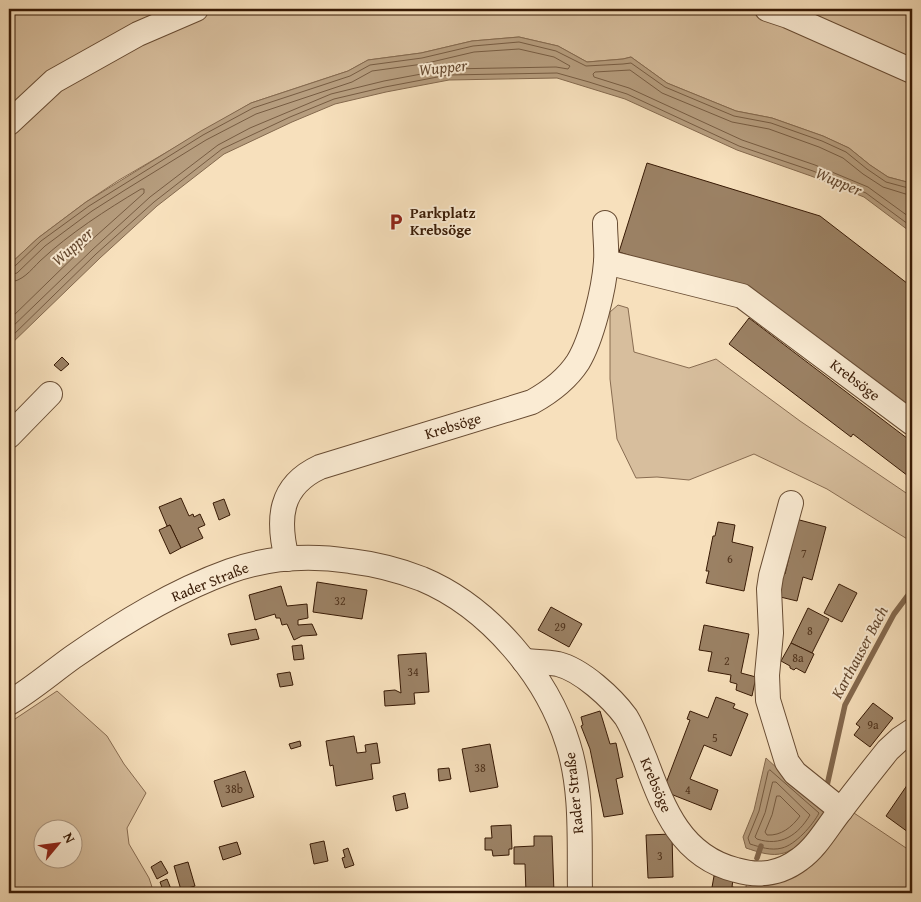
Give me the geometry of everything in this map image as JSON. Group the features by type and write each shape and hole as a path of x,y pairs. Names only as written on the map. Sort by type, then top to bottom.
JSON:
{"street":[{"path":"9,123 54,81 138,34 196,9"},
{"path":"767,9 788,16 912,72"},
{"name":"Krebsöge","path":"287,559 282,538 282,522 286,499 297,483 312,471 532,402 558,385 578,361 590,336 599,302 606,262 605,223"},
{"name":"Krebsöge","path":"606,262 742,296 912,423"},
{"path":"9,436 50,394"},
{"path":"791,503 770,576 772,633 767,675 768,700 787,762 795,773 841,810"},
{"name":"Rader Straße","path":"10,698 131,619 193,586 232,570 287,559 325,558 371,564 406,573 424,580 456,598 484,619 510,644 542,688 560,722 571,757 578,812 580,893"},
{"name":"Krebsöge","path":"524,661 550,663 565,667 585,679 614,702 632,728 662,804 669,816 689,843 714,862 729,869 757,874 771,873 783,869 802,858 811,850 888,750 900,739 912,732"}],"shaded area":[{"path":"9,9 912,9 912,186 907,182 888,177 849,148 823,136 772,118 736,111 667,83 631,57 587,62 558,46 519,37 472,41 421,53 368,60 348,71 251,103 119,180 86,202 38,238 9,265"},
{"path":"618,305 628,308 634,352 689,368 716,359 800,421 912,497 912,542 827,489 754,454 689,480 657,477 636,478 617,439 610,379 610,312"},
{"path":"57,691 107,736 124,764 146,793 127,828 129,844 149,878 154,893 15,893 9,877 9,723"},
{"path":"851,811 912,852 912,893 745,893 747,881 790,877 813,864"}],"water":[{"name":"Wupper","path":"519,37 558,46 587,62 631,57 667,83 736,111 772,118 823,136 849,148 888,177 907,182 912,186 912,233 864,197 737,150 625,99 557,78 449,80 335,104 224,154 157,206 9,346 9,265 38,238 86,202 201,131 251,103 348,71 368,60 421,53 472,41"},
{"path":"766,758 826,813 802,842 790,850 779,854 765,854 746,848 743,837 754,810"}],"building":[{"path":"647,163 820,216 912,287 912,414 758,297 619,252"},
{"path":"749,318 912,442 912,479 853,434 851,437 729,344"},
{"path":"62,357 69,364 61,371 54,365"},
{"path":"181,498 189,516 193,514 194,517 200,514 205,525 198,528 203,538 181,548 170,525 167,526 159,507"},
{"path":"224,499 230,515 219,520 213,503"},
{"path":"792,518 826,527 812,580 803,577 797,601 772,595 778,572 785,574 794,536"},
{"path":"718,522 735,525 732,542 753,547 744,591 706,583 709,571 706,571 713,536 715,536"},
{"path":"170,525 181,548 170,554 159,530"},
{"path":"317,582 367,590 362,619 313,612"},
{"path":"839,584 857,593 842,622 824,613"},
{"path":"281,586 287,606 307,604 308,618 298,620 298,625 312,624 317,635 302,636 294,640 287,624 282,625 280,618 276,618 275,614 255,620 249,595"},
{"path":"551,607 582,624 569,647 538,630"},
{"path":"808,608 829,619 812,653 791,643"},
{"path":"704,625 749,634 741,673 756,677 752,696 736,690 737,684 730,682 731,675 708,671 712,652 699,650"},
{"path":"256,629 259,639 231,645 228,634"},
{"path":"791,643 814,654 805,673 796,668 794,670 790,668 790,666 781,661"},
{"path":"302,645 304,659 294,660 292,646"},
{"path":"426,653 429,692 414,693 415,704 385,706 384,691 395,690 401,693 398,655"},
{"path":"290,672 293,685 280,687 277,674"},
{"path":"716,697 735,704 733,708 748,714 731,756 704,745 690,779 718,790 711,810 663,791 690,720 687,719 690,711 708,718"},
{"path":"873,703 893,718 870,747 854,735 860,727 856,724"},
{"path":"600,711 610,744 616,743 623,777 616,779 623,814 604,817 590,749 581,726 583,725 581,717"},
{"path":"354,736 357,753 366,752 365,745 377,743 380,763 371,764 373,779 336,786 333,765 330,766 326,741"},
{"path":"300,741 301,746 291,749 289,744"},
{"path":"490,744 498,787 470,792 462,749"},
{"path":"449,768 451,779 439,781 438,769"},
{"path":"245,771 254,797 222,807 214,781"},
{"path":"912,778 912,826 908,832 886,816"},
{"path":"405,793 408,808 396,811 393,796"},
{"path":"511,825 512,849 509,849 509,855 493,856 492,850 485,850 485,838 492,838 491,826"},
{"path":"672,834 673,877 648,878 646,835"},
{"path":"534,836 552,836 554,893 526,893 525,864 514,864 514,847 534,846"},
{"path":"324,841 328,861 314,864 310,844"},
{"path":"237,842 241,854 223,860 219,847"},
{"path":"348,848 354,865 345,868 342,858 345,857 343,850"},
{"path":"161,861 168,873 157,879 151,867"},
{"path":"188,862 195,886 181,890 174,866"},
{"path":"714,876 733,879 732,887 737,888 736,893 711,893"},
{"path":"167,879 171,889 164,893 160,882"}],"waterway":[{"name":"Karthauser Bach","path":"826,790 845,705 894,614 912,590"},
{"name":"Karthauser Bach","path":"757,858 761,846"}],"place":[{"name":"Parkplatz Krebsöge","path":"396,222"}]}
